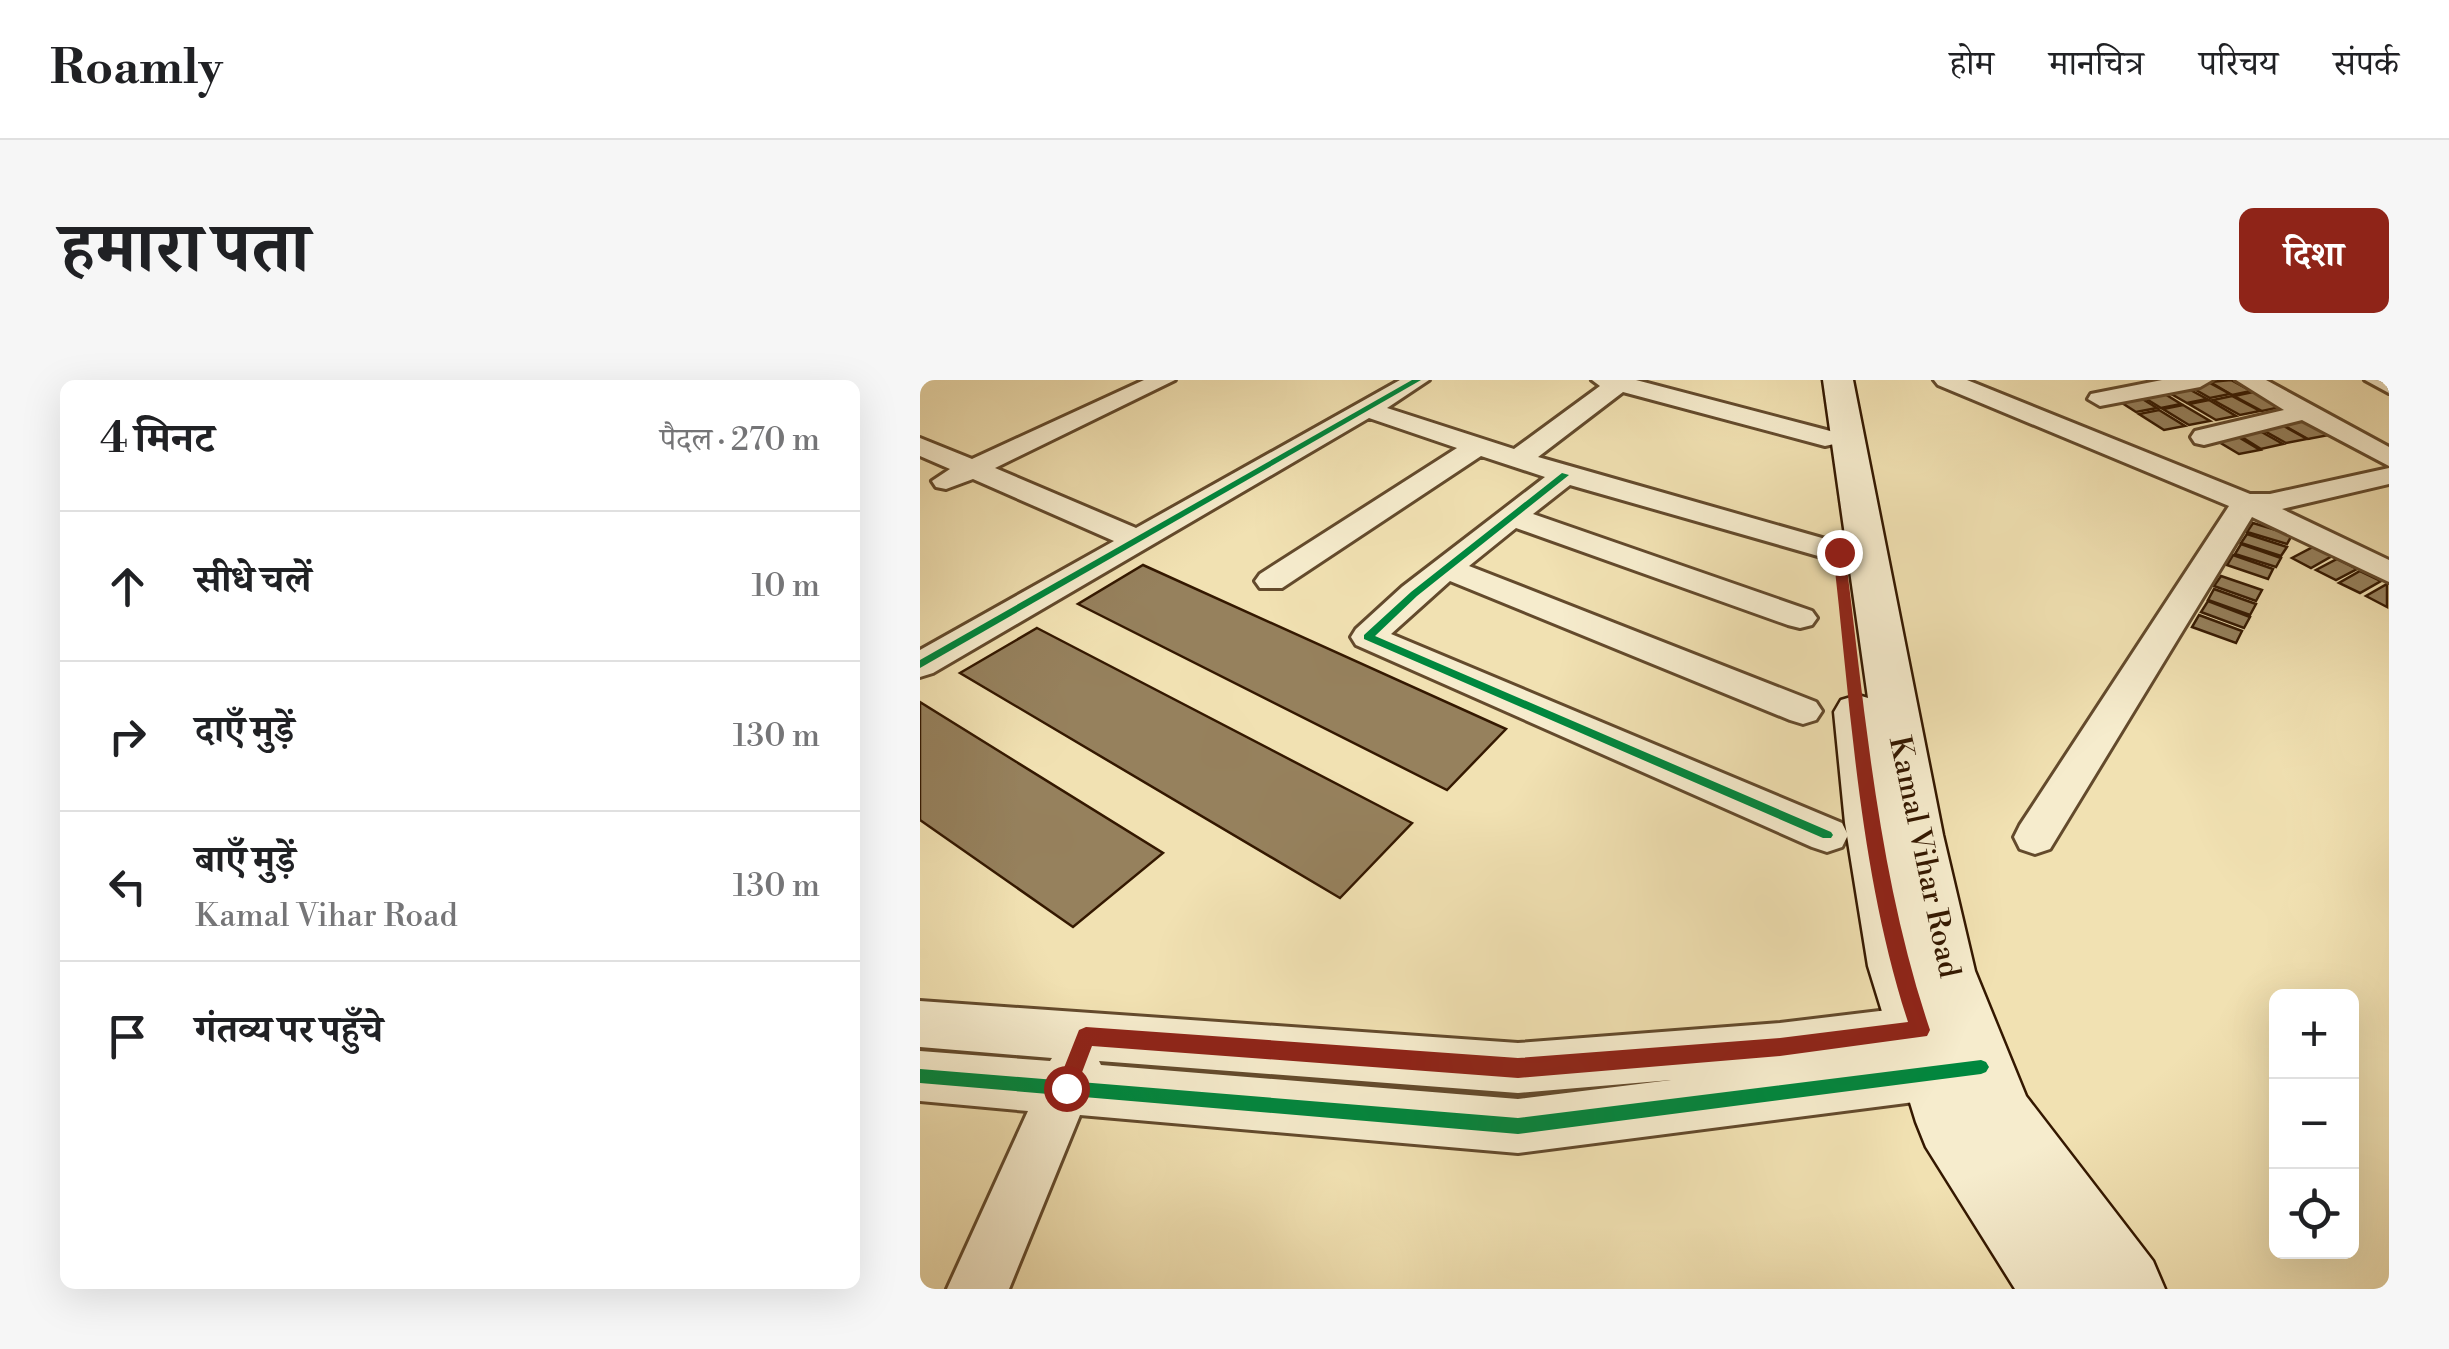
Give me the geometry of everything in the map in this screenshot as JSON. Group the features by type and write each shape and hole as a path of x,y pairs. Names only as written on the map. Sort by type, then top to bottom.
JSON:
{"main road":[{"name":"Kamal Vihar Road","path":"1818,380 1872,822 1899,966 1950,1049 2125,1289"},
{"name":"Kamal Vihar Road","path":"1838,380 1914,834 1944,972 1951,1122 2062,1289"}],"street":[{"path":"945,471 1139,380"},
{"path":"945,471 1163,380"},
{"path":"920,665 1416,380"},
{"path":"1946,380 2246,503 2389,572"},
{"path":"2100,400 2200,380"},
{"path":"2248,380 2389,458"},
{"path":"2376,380 2389,386"},
{"path":"1520,458 1616,381 1825,438"},
{"path":"1366,410 1565,475 1839,552"},
{"path":"2204,437 2306,412"},
{"path":"1271,581 1480,445"},
{"path":"920,446 945,471 1126,546"},
{"path":"1565,475 1446,568 1368,637 1827,835"},
{"path":"2246,503 2270,503 2389,476"},
{"path":"2035,837 2246,503"},
{"path":"1512,516 1800,618"},
{"path":"1446,568 1803,711"},
{"path":"920,1024 1518,1068 1780,1047 1950,1049"},
{"path":"978,1289 1086,1036"},
{"path":"920,1076 1518,1126 1787,1090 1950,1049"}],"building":[{"path":"2231,380 2251,391 2232,395 2210,382"},
{"path":"2208,382 2230,394 2210,398 2189,386"},
{"path":"2185,387 2207,399 2187,403 2166,391"},
{"path":"2160,391 2181,404 2161,408 2140,395"},
{"path":"2253,392 2281,407 2262,411 2234,396"},
{"path":"2136,395 2157,408 2136,412 2116,399"},
{"path":"2232,396 2260,411 2240,415 2213,400"},
{"path":"2209,400 2236,416 2216,420 2189,404"},
{"path":"2183,405 2210,421 2189,425 2163,409"},
{"path":"2159,410 2185,426 2164,430 2139,414"},
{"path":"2304,421 2329,435 2308,439 2283,425"},
{"path":"2282,425 2307,439 2286,443 2261,429"},
{"path":"2258,430 2283,444 2261,449 2237,434"},
{"path":"2235,435 2260,450 2239,454 2214,439"},
{"path":"2253,523 2292,535 2287,544 2247,532"},
{"path":"2247,534 2287,547 2281,556 2241,543"},
{"path":"2241,544 2281,558 2276,567 2235,554"},
{"path":"2313,547 2332,556 2311,568 2292,558"},
{"path":"2233,555 2273,569 2268,579 2227,565"},
{"path":"2337,559 2357,569 2336,580 2316,570"},
{"path":"1143,565 1506,729 1447,790 1078,604"},
{"path":"2360,571 2381,581 2360,593 2339,583"},
{"path":"2221,576 2262,590 2256,601 2214,586"},
{"path":"2387,584 2387,607 2366,596"},
{"path":"2214,589 2256,604 2250,615 2208,600"},
{"path":"2208,601 2250,617 2244,628 2201,612"},
{"path":"2199,615 2242,631 2236,643 2192,627"},
{"path":"1037,628 1412,823 1340,898 960,673"},
{"path":"920,702 1163,853 1073,927 920,820"}],"cycle path":[{"path":"920,665 1417,380"},
{"path":"1565,475 1414,594 1368,637 1827,835"},
{"path":"920,1076 1518,1126 1981,1067"}],"route":[{"path":"1066,1088 1086,1036 1518,1068 1780,1047 1920,1030 1899,966 1872,822 1839,552"}]}
